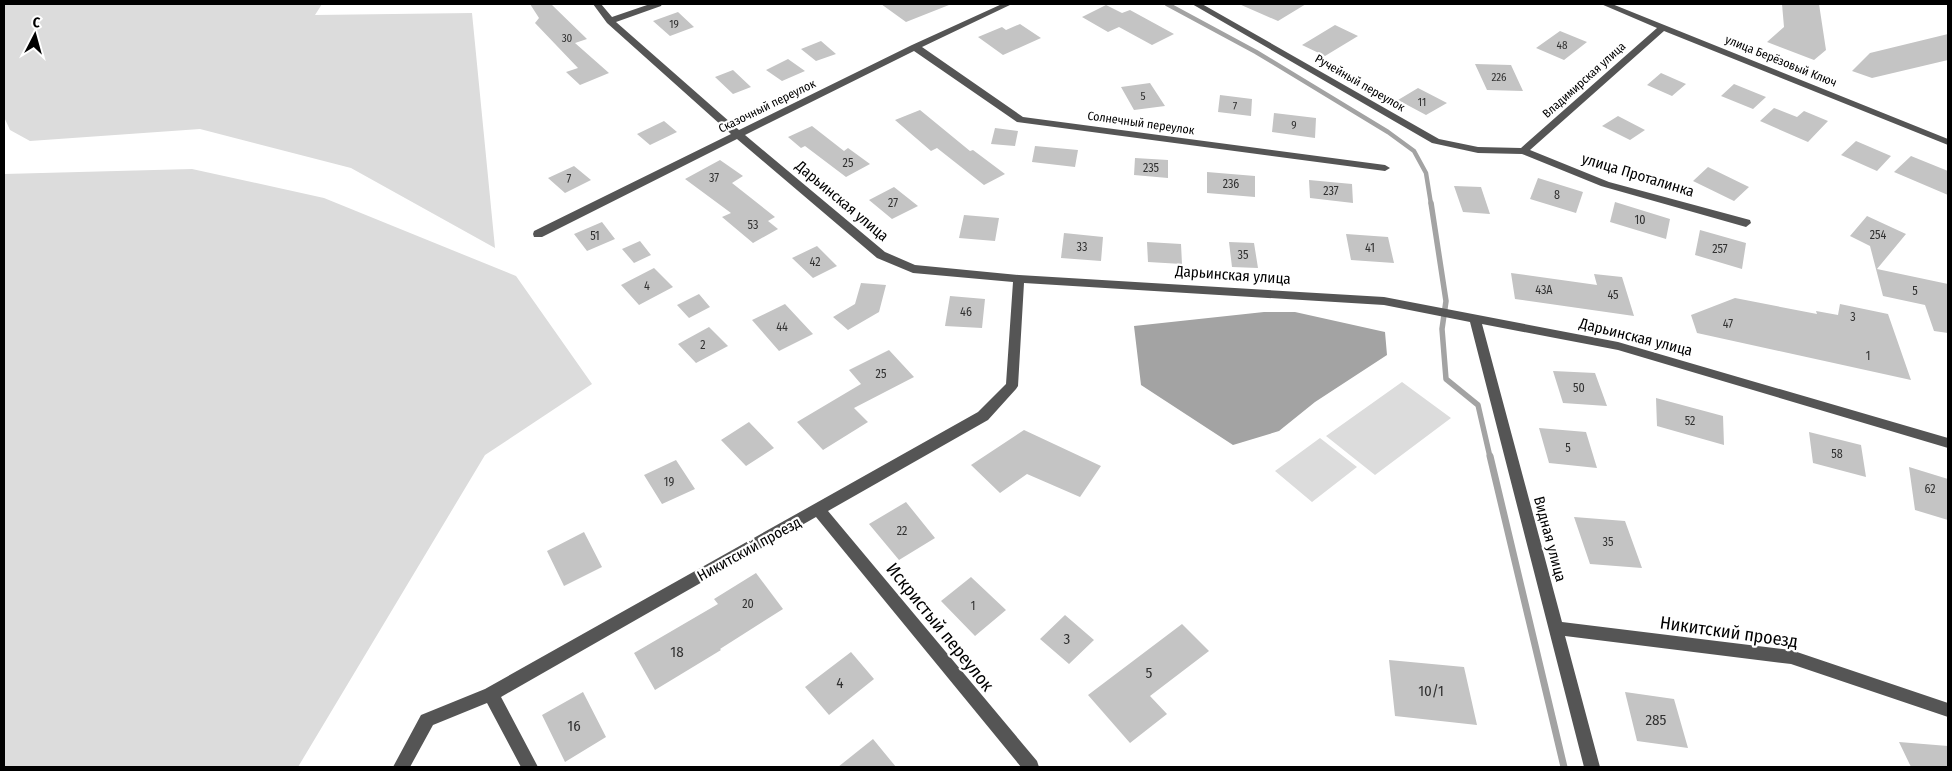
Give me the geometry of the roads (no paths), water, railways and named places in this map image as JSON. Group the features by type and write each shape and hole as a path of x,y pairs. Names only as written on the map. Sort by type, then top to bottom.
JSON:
{"street":[{"name":"Дарьинская улица","path":"598,4 610,21 737,135 880,255 913,269 1019,279 1384,301 1618,346 1948,443"},
{"path":"610,21 658,4"},
{"name":"Сказочный переулок","path":"538,234 915,47 1008,4"},
{"name":"Ручейный переулок","path":"1196,4 1436,141 1478,150 1523,151"},
{"name":"улица Берёзовый Ключ","path":"1605,4 1948,142"},
{"name":"Владимирская улица","path":"1523,151 1663,27"},
{"name":"Солнечный переулок","path":"915,47 1020,120 1385,168"},
{"name":"улица Проталинка","path":"1523,151 1605,184 1746,223"},
{"name":"Никитский проезд","path":"401,767 427,720 491,694 983,416 1012,386 1019,279"},
{"name":"Видная улица","path":"1475,320 1592,767"},
{"name":"Искристый переулок","path":"819,510 1031,767"},
{"name":"Никитский проезд","path":"1556,628 1791,657 1948,710"},
{"path":"491,694 530,767"}],"waterway":[{"path":"1167,4 1256,52 1388,132 1414,151 1426,173 1431,204"},
{"path":"1431,203 1446,301 1442,329 1446,379 1478,405 1490,457"},
{"path":"1490,456 1564,767"}]}
